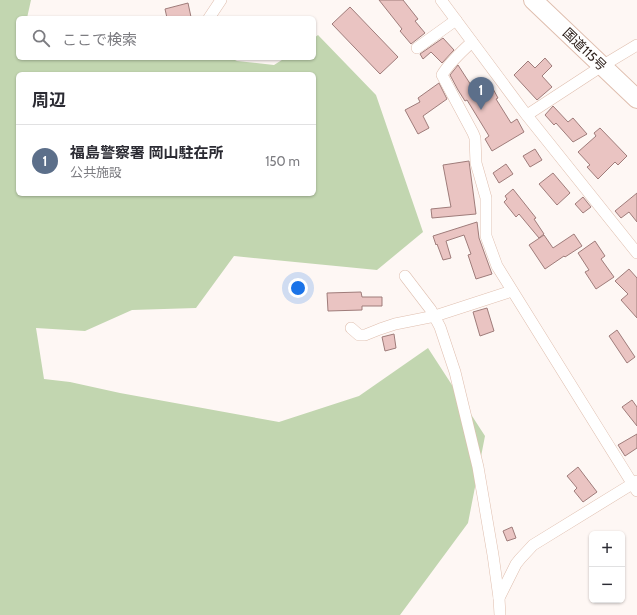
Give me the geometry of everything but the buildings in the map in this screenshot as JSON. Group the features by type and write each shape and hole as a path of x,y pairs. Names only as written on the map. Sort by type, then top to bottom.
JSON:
{"highway":[{"name":"国道115号","path":"533,0 637,99"}],"street":[{"path":"211,16 221,0"},
{"path":"441,0 527,115 637,254"},
{"path":"418,48 456,20"},
{"path":"472,42 442,75 475,138 476,163 486,198 486,236 497,266 636,486 533,545 516,564 499,598"},
{"path":"527,115 637,45"},
{"path":"405,276 435,316 455,372 478,468 493,555 500,615"},
{"path":"351,328 359,336 365,335 395,324 435,316 512,291"}],"green space":[{"path":"0,0 31,0 27,16 16,16 16,60 235,60 274,65 282,60 316,60 316,36 318,35 376,95 423,232 377,270 234,256 196,308 132,310 85,331 36,328 44,379 70,382 120,393 279,422 359,396 428,348 485,436 468,523 400,615 0,615"}],"place":[{"name":"福島警察署 岡山駐在所","path":"481,110"}]}
